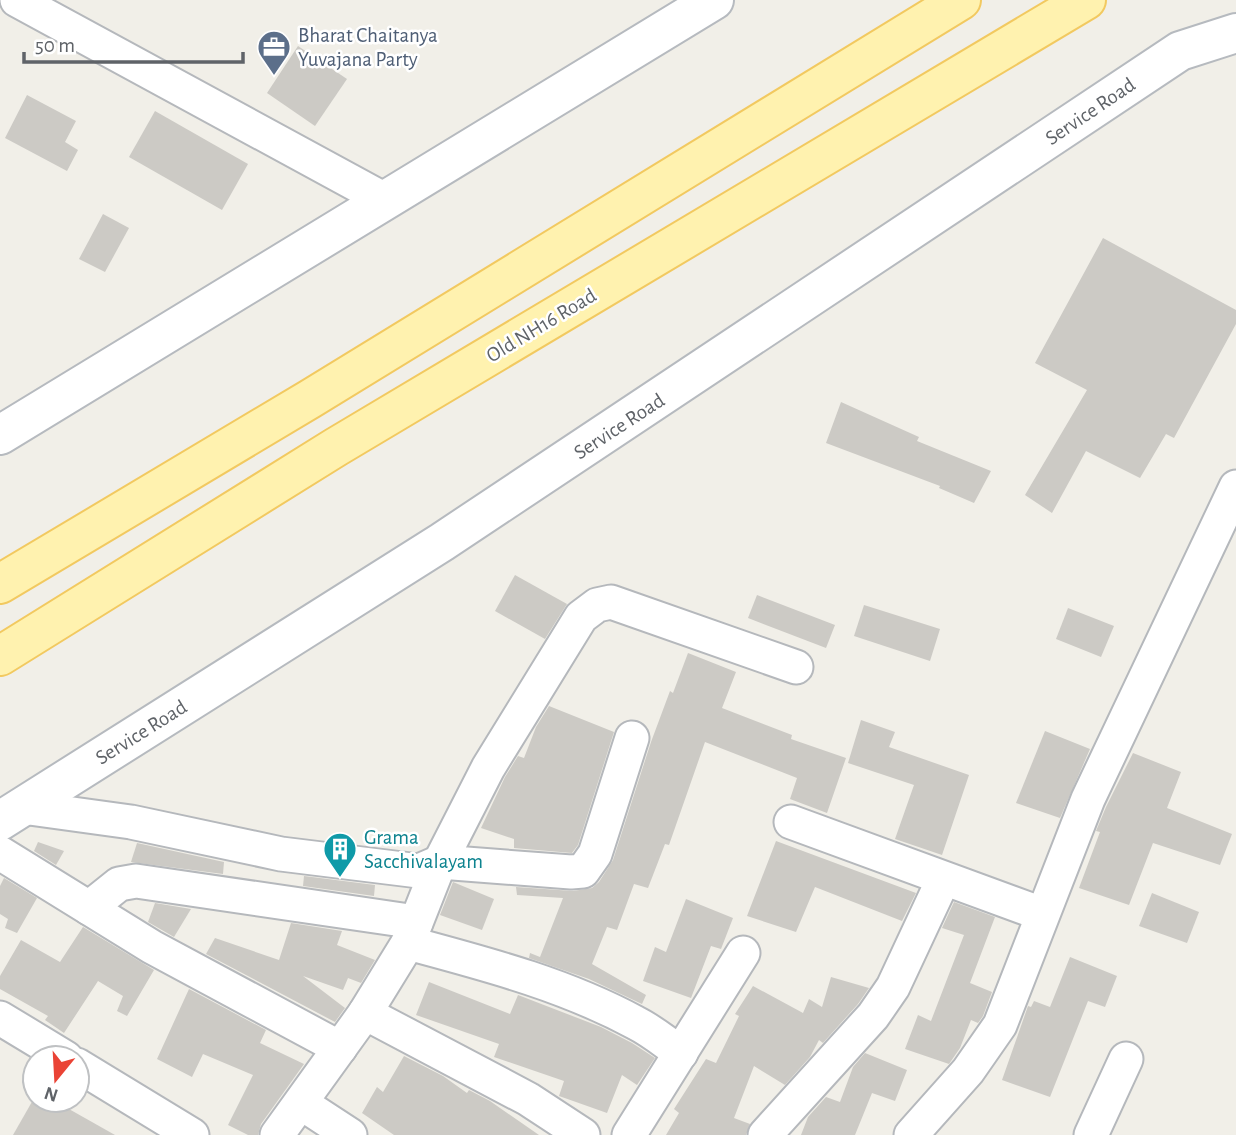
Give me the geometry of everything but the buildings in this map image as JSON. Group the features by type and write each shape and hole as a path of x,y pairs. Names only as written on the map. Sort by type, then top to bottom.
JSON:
{"main road":[{"path":"0,584 310,399 961,0"},
{"name":"Old NH16 Road","path":"0,656 336,447 1086,0"}],"street":[{"path":"18,0 385,200"},
{"path":"0,435 714,0"},
{"name":"Service Road","path":"11,814 442,542 1180,51 1236,33"},
{"path":"911,1135 968,1071 1000,1025 1088,799 1236,486"},
{"path":"277,1135 365,1013 412,932 440,862 488,768 581,617 597,605 611,601 796,667"},
{"path":"11,814 131,822 281,854 419,871 440,862 583,871 595,854 632,737"},
{"path":"791,822 943,880 1042,914"},
{"path":"0,853 152,947 340,1048"},
{"path":"765,1135 873,1016 909,955 943,880"},
{"path":"89,908 119,884 136,881 412,932 582,996 639,1024 681,1053"},
{"path":"629,1135 743,953"},
{"path":"365,1013 528,1099 583,1135"},
{"path":"0,1018 43,1044"},
{"path":"1091,1135 1126,1059"},
{"path":"91,1074 192,1135"},
{"path":"301,1103 350,1135"}],"place":[{"name":"Bharat Chaitanya Yuvajana Party","path":"274,77"},
{"name":"Grama Sacchivalayam","path":"340,879"}]}
